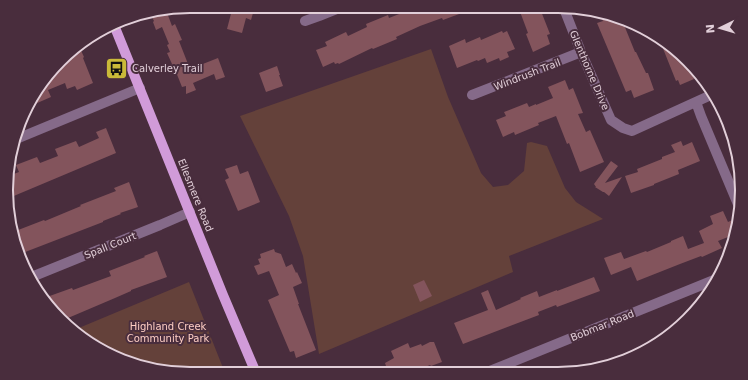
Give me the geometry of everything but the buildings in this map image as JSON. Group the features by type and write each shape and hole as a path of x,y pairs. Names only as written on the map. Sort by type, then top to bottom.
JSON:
{"main road":[{"name":"Ellesmere Road","path":"116,29 253,367"}],"street":[{"path":"304,21 326,13"},
{"name":"Glenthorne Drive","path":"566,13 611,120 626,130 632,131 708,97"},
{"name":"Windrush Trail","path":"472,95 581,52"},
{"path":"21,137 140,88"},
{"path":"696,102 735,197"},
{"name":"Spall Court","path":"36,276 190,212"},
{"name":"Bobmar Road","path":"500,367 708,282"}],"green space":[{"path":"431,49 448,97 481,173 493,187 508,185 524,171 527,143 531,142 547,146 565,188 576,202 603,219 509,256 513,272 319,354 303,256 289,216 240,116"},
{"name":"Highland Creek Community Park","path":"189,282 223,367 178,367 155,364 133,358 101,343 79,328"}],"place":[{"name":"Calverley Trail","path":"116,68"}]}
